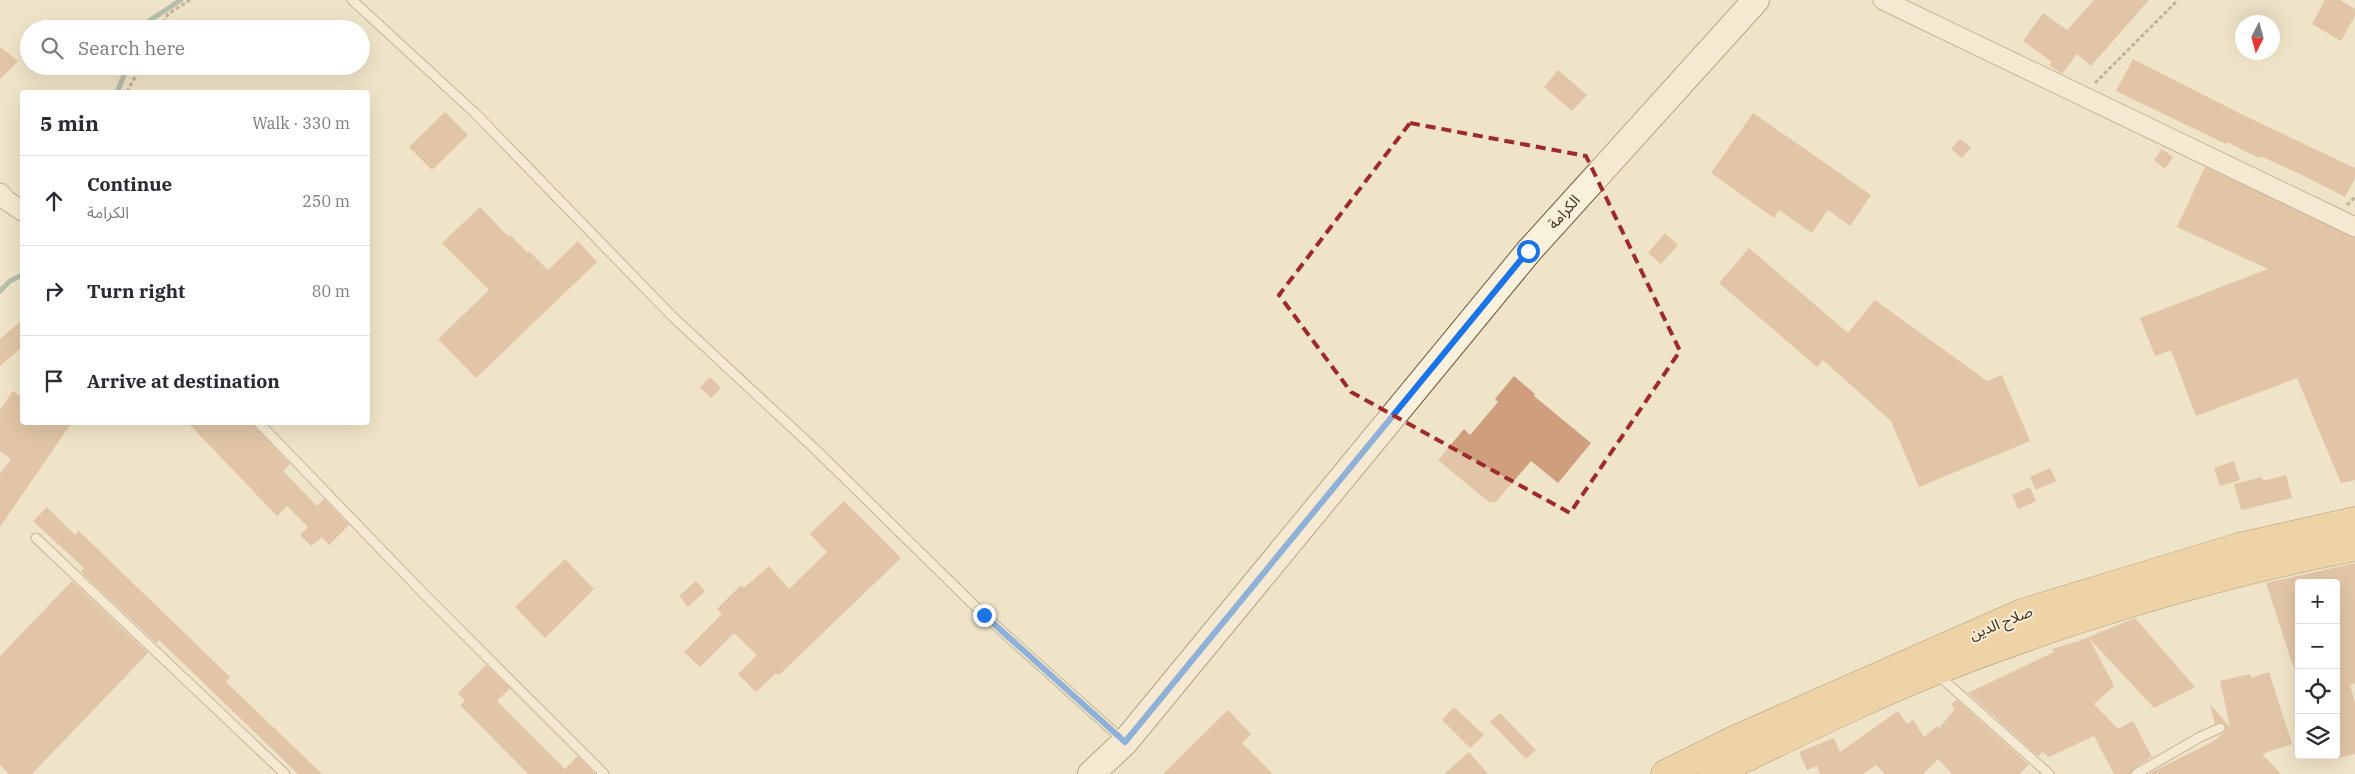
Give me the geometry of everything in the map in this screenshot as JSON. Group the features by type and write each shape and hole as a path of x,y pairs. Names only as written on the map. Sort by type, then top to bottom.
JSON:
{"highway":[{"name":"صلاح الدين","path":"1665,774 1780,720 2022,613 2239,546 2355,521"},
{"name":"صلاح الدين","path":"1712,774 1934,672 2094,613 2278,562 2355,548"}],"main road":[{"name":"الكرامة","path":"1091,774 1125,742 1528,251 1756,0"}],"street":[{"path":"1883,0 2355,227"},
{"path":"0,193 6,200 20,210"}],"lane":[{"path":"352,0 475,113 673,317 815,449 984,615 1125,742"},
{"path":"261,425 427,597 604,774"},
{"path":"36,538 286,774"},
{"path":"1934,672 2049,774"},
{"path":"2136,774 2220,728"}],"path":[{"path":"165,20 168,14 190,0"},
{"path":"2082,96 2178,0"},
{"path":"129,90 136,75"}],"highlighted area":[{"path":"1410,123 1586,156 1680,351 1570,513 1351,392 1279,295"}],"building":[{"path":"2094,0 2149,0 2091,66 2077,54 2062,74 2049,65 2052,62 2023,41 2043,13 2067,30"},
{"path":"2325,0 2340,0 2355,9 2355,16 2341,41 2312,24"},
{"path":"0,47 18,61 0,79"},
{"path":"2133,59 2245,116 2355,168 2355,178 2345,197 2300,174 2260,156 2259,158 2227,142 2226,144 2116,91"},
{"path":"1558,70 1587,95 1572,111 1544,87"},
{"path":"445,112 468,135 432,170 409,147"},
{"path":"1753,113 1871,195 1850,226 1828,210 1812,233 1779,210 1774,218 1711,173"},
{"path":"1960,139 1971,147 1962,158 1951,149"},
{"path":"2162,149 2173,157 2165,169 2154,160"},
{"path":"2205,167 2355,238 2355,480 2341,483 2297,378 2196,416 2171,350 2155,356 2140,318 2268,269 2177,227"},
{"path":"480,207 508,236 510,235 528,253 529,251 548,270 578,241 597,262 476,378 438,339 489,290 442,243"},
{"path":"1665,233 1678,245 1661,264 1648,253"},
{"path":"1749,248 1848,333 1875,300 1987,381 2002,375 2030,441 1919,487 1891,421 1823,360 1817,367 1719,283"},
{"path":"20,322 20,349 0,366 0,339"},
{"path":"1514,376 1535,394 1534,396 1591,443 1558,483 1531,461 1495,503 1493,501 1490,503 1438,460 1464,429 1470,435 1498,402 1495,399"},
{"path":"710,377 721,388 711,398 700,387"},
{"path":"13,391 20,396 20,425 70,425 0,527 0,474 11,459 0,451 0,410"},
{"path":"190,425 254,425 290,464 283,471 317,506 324,499 349,525 329,545 322,537 311,546 300,535 308,527 287,506 277,516"},
{"path":"2234,461 2240,480 2220,486 2214,468"},
{"path":"2050,468 2056,481 2036,490 2030,477"},
{"path":"2286,475 2292,498 2241,510 2234,484 2262,477 2263,481"},
{"path":"2030,487 2036,501 2018,509 2012,495"},
{"path":"844,501 901,558 779,675 776,673 756,692 738,674 757,655 734,633 700,667 684,652 722,614 717,609 741,585 744,588 769,566 789,589 827,552 810,534"},
{"path":"47,507 75,535 79,531 230,677 226,682 322,774 298,774 159,640 156,643 81,572 84,568 33,521"},
{"path":"565,559 594,589 545,638 515,607"},
{"path":"2355,563 2355,683 2350,685 2355,703 2355,754 2340,758 2340,579 2295,579 2295,672 2266,583"},
{"path":"72,581 148,653 32,774 9,774 0,765 0,656"},
{"path":"696,581 705,591 688,607 679,596"},
{"path":"2135,618 2195,687 2154,708 2089,638 2114,686 2094,704 2118,729 2133,721 2152,757 2133,769 2130,774 2114,774 2094,736 2049,757 2043,752 2038,756 1968,693 2054,652 2052,649 2079,641"},
{"path":"486,665 510,688 497,701 565,769 578,756 595,774 528,774 460,705 465,701 458,693"},
{"path":"2269,672 2292,744 2262,754 2281,774 2148,774 2212,742 2225,732 2224,723 2215,724 2210,704 2230,727 2220,681 2250,674 2251,678"},
{"path":"1957,700 2029,765 2019,774 1952,774 1938,759 1923,774 1885,774 1876,765 1863,774 1820,774 1817,766 1807,770 1799,752 1834,738 1840,752 1898,711 1907,724 1913,720 1924,737 1937,726 1939,728 1955,709 1951,704"},
{"path":"1454,707 1484,735 1470,748 1442,720"},
{"path":"1228,710 1251,734 1242,743 1273,774 1163,774"},
{"path":"1500,713 1536,750 1526,759 1490,722"},
{"path":"1469,752 1488,774 1444,774"}],"waterway":[{"path":"151,20 181,0"},
{"path":"118,90 124,75"},
{"path":"0,291 10,281 20,276"}],"route":[{"path":"984,615 1125,742 1462,329 1528,251"}]}
